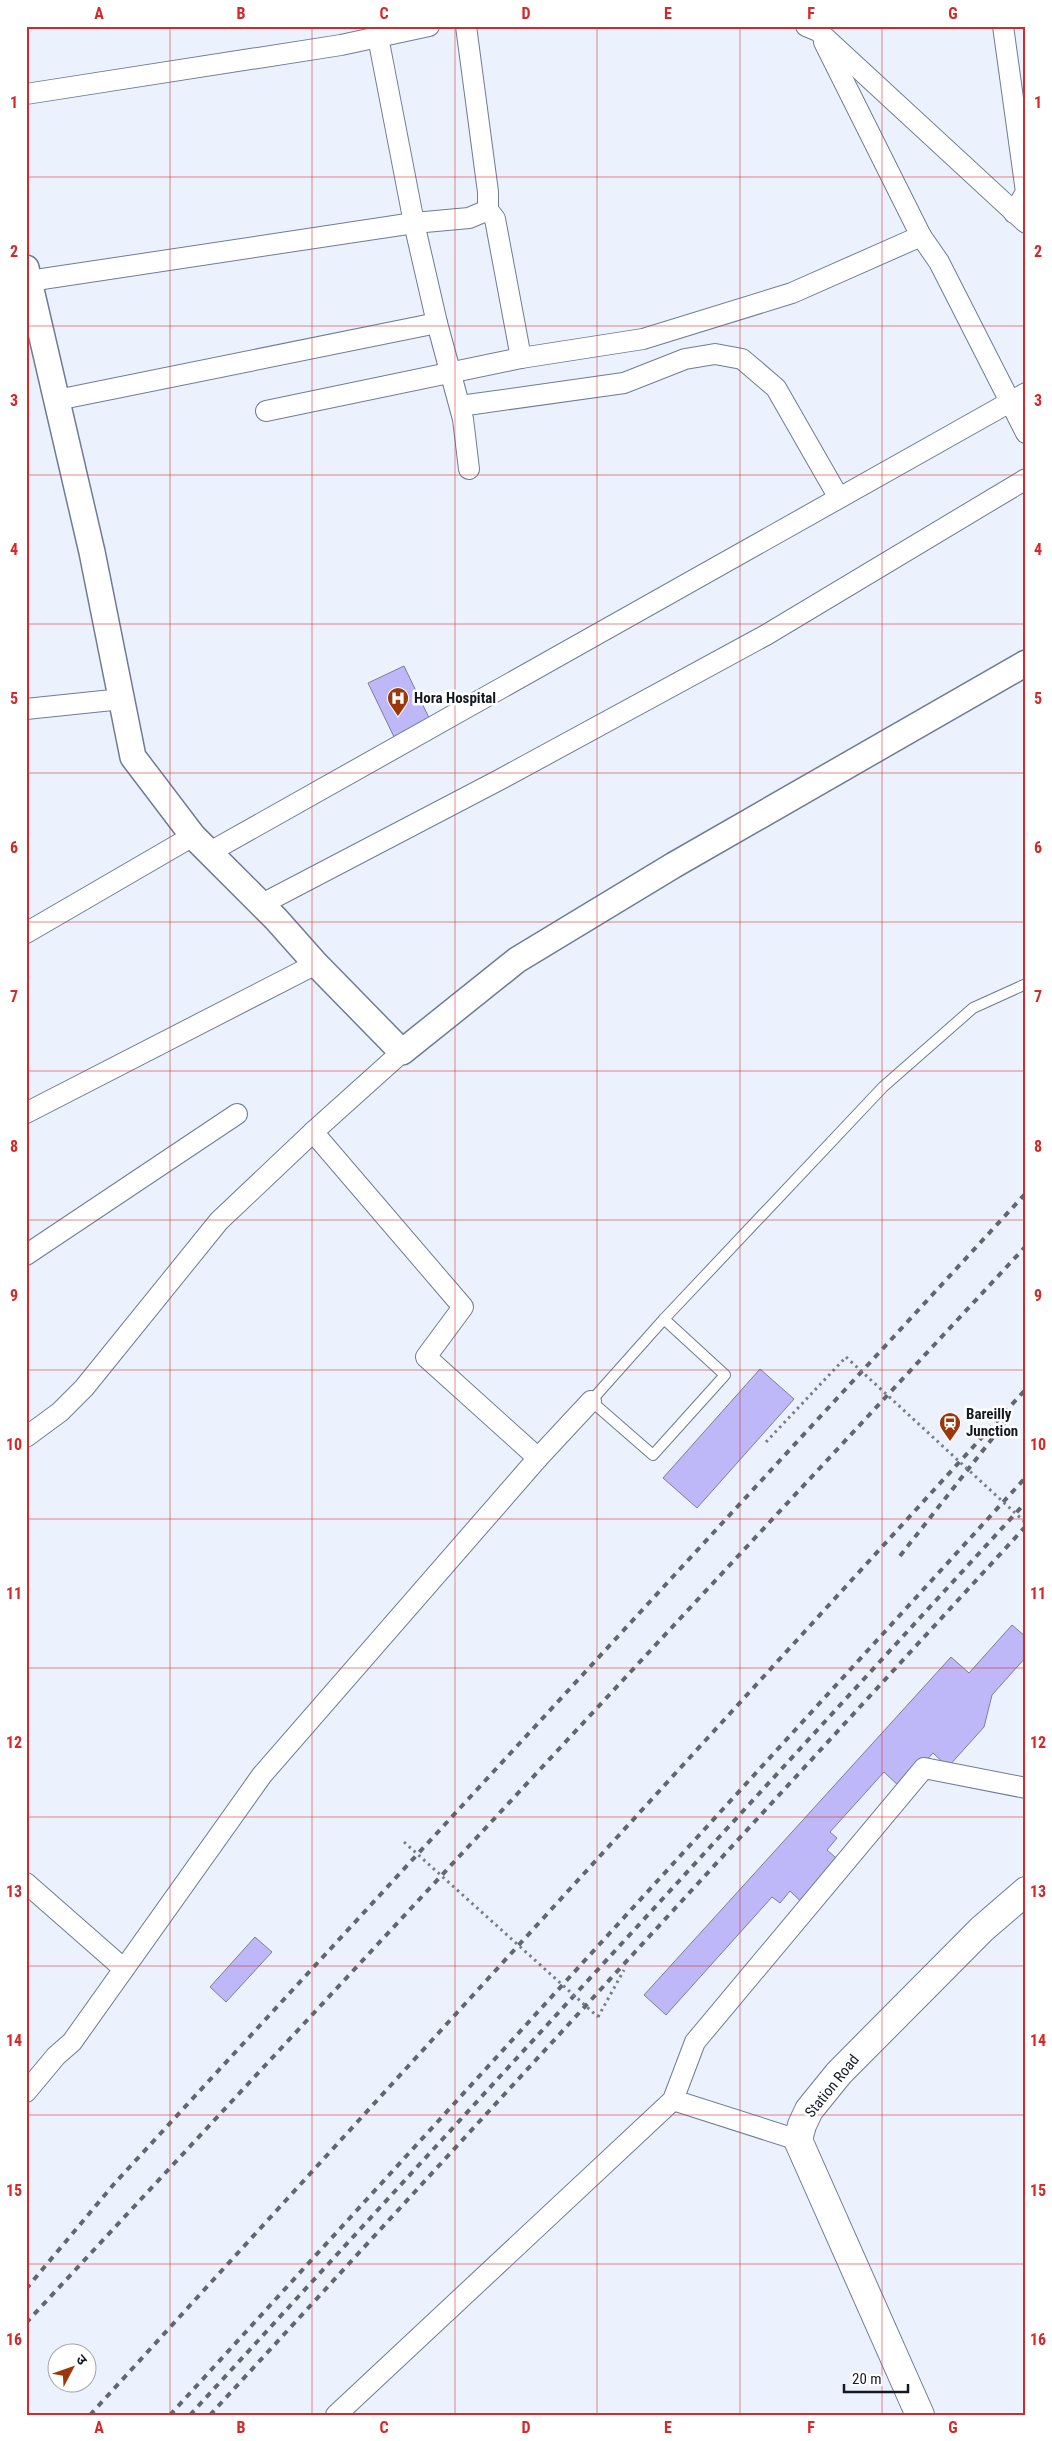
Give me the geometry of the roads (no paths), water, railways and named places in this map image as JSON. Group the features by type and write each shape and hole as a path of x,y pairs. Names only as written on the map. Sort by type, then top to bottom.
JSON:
{"main road":[{"name":"Station Road","path":"798,2140 809,2110 839,2072 982,1929 1026,1890"},
{"path":"798,2140 920,2415"}],"street":[{"path":"26,94 341,45 429,26"},
{"path":"466,26 488,192 488,210 494,219 521,358"},
{"path":"812,29 1020,218 1026,192 1003,26"},
{"path":"812,29 921,236 939,262 1018,398 1026,433"},
{"path":"378,37 414,223 437,323 460,406 469,469"},
{"path":"402,1052 316,964 262,904 202,844 133,758 92,552 29,287 414,223 469,218 488,210"},
{"path":"266,411 521,358 643,339 792,293 921,236"},
{"path":"57,400 437,323"},
{"path":"460,406 624,383 685,359 715,354 742,358 776,388 839,498"},
{"path":"26,933 202,844 839,498 1018,398"},
{"path":"262,904 501,779 766,635 1026,479"},
{"path":"26,1437 71,1402 218,1222 312,1132 402,1052 517,960 674,865 1026,663"},
{"path":"26,709 122,699"},
{"path":"26,1113 316,964"},
{"path":"26,1255 237,1114"},
{"path":"312,1132 463,1307 426,1357 538,1458"},
{"path":"26,2092 56,2056 72,2042 262,1775 538,1458 591,1401"},
{"path":"336,2415 673,2100 695,2042 924,1768 1026,1788"},
{"path":"26,1883 124,1969"},
{"path":"673,2100 798,2140"}],"lane":[{"path":"664,1320 725,1375 653,1455 591,1401 664,1320 883,1087 973,1008 1026,984"}],"railway":[{"path":"26,2289 114,2184 1026,1193"},
{"path":"26,2323 1026,1246"},
{"path":"90,2415 1026,1389"},
{"path":"900,1556 1010,1416"},
{"path":"170,2415 1026,1477"},
{"path":"190,2415 1026,1502"},
{"path":"210,2415 1026,1526"}],"place":[{"name":"Hora Hospital","path":"398,717"},
{"name":"Bareilly Junction","path":"950,1442"}]}
